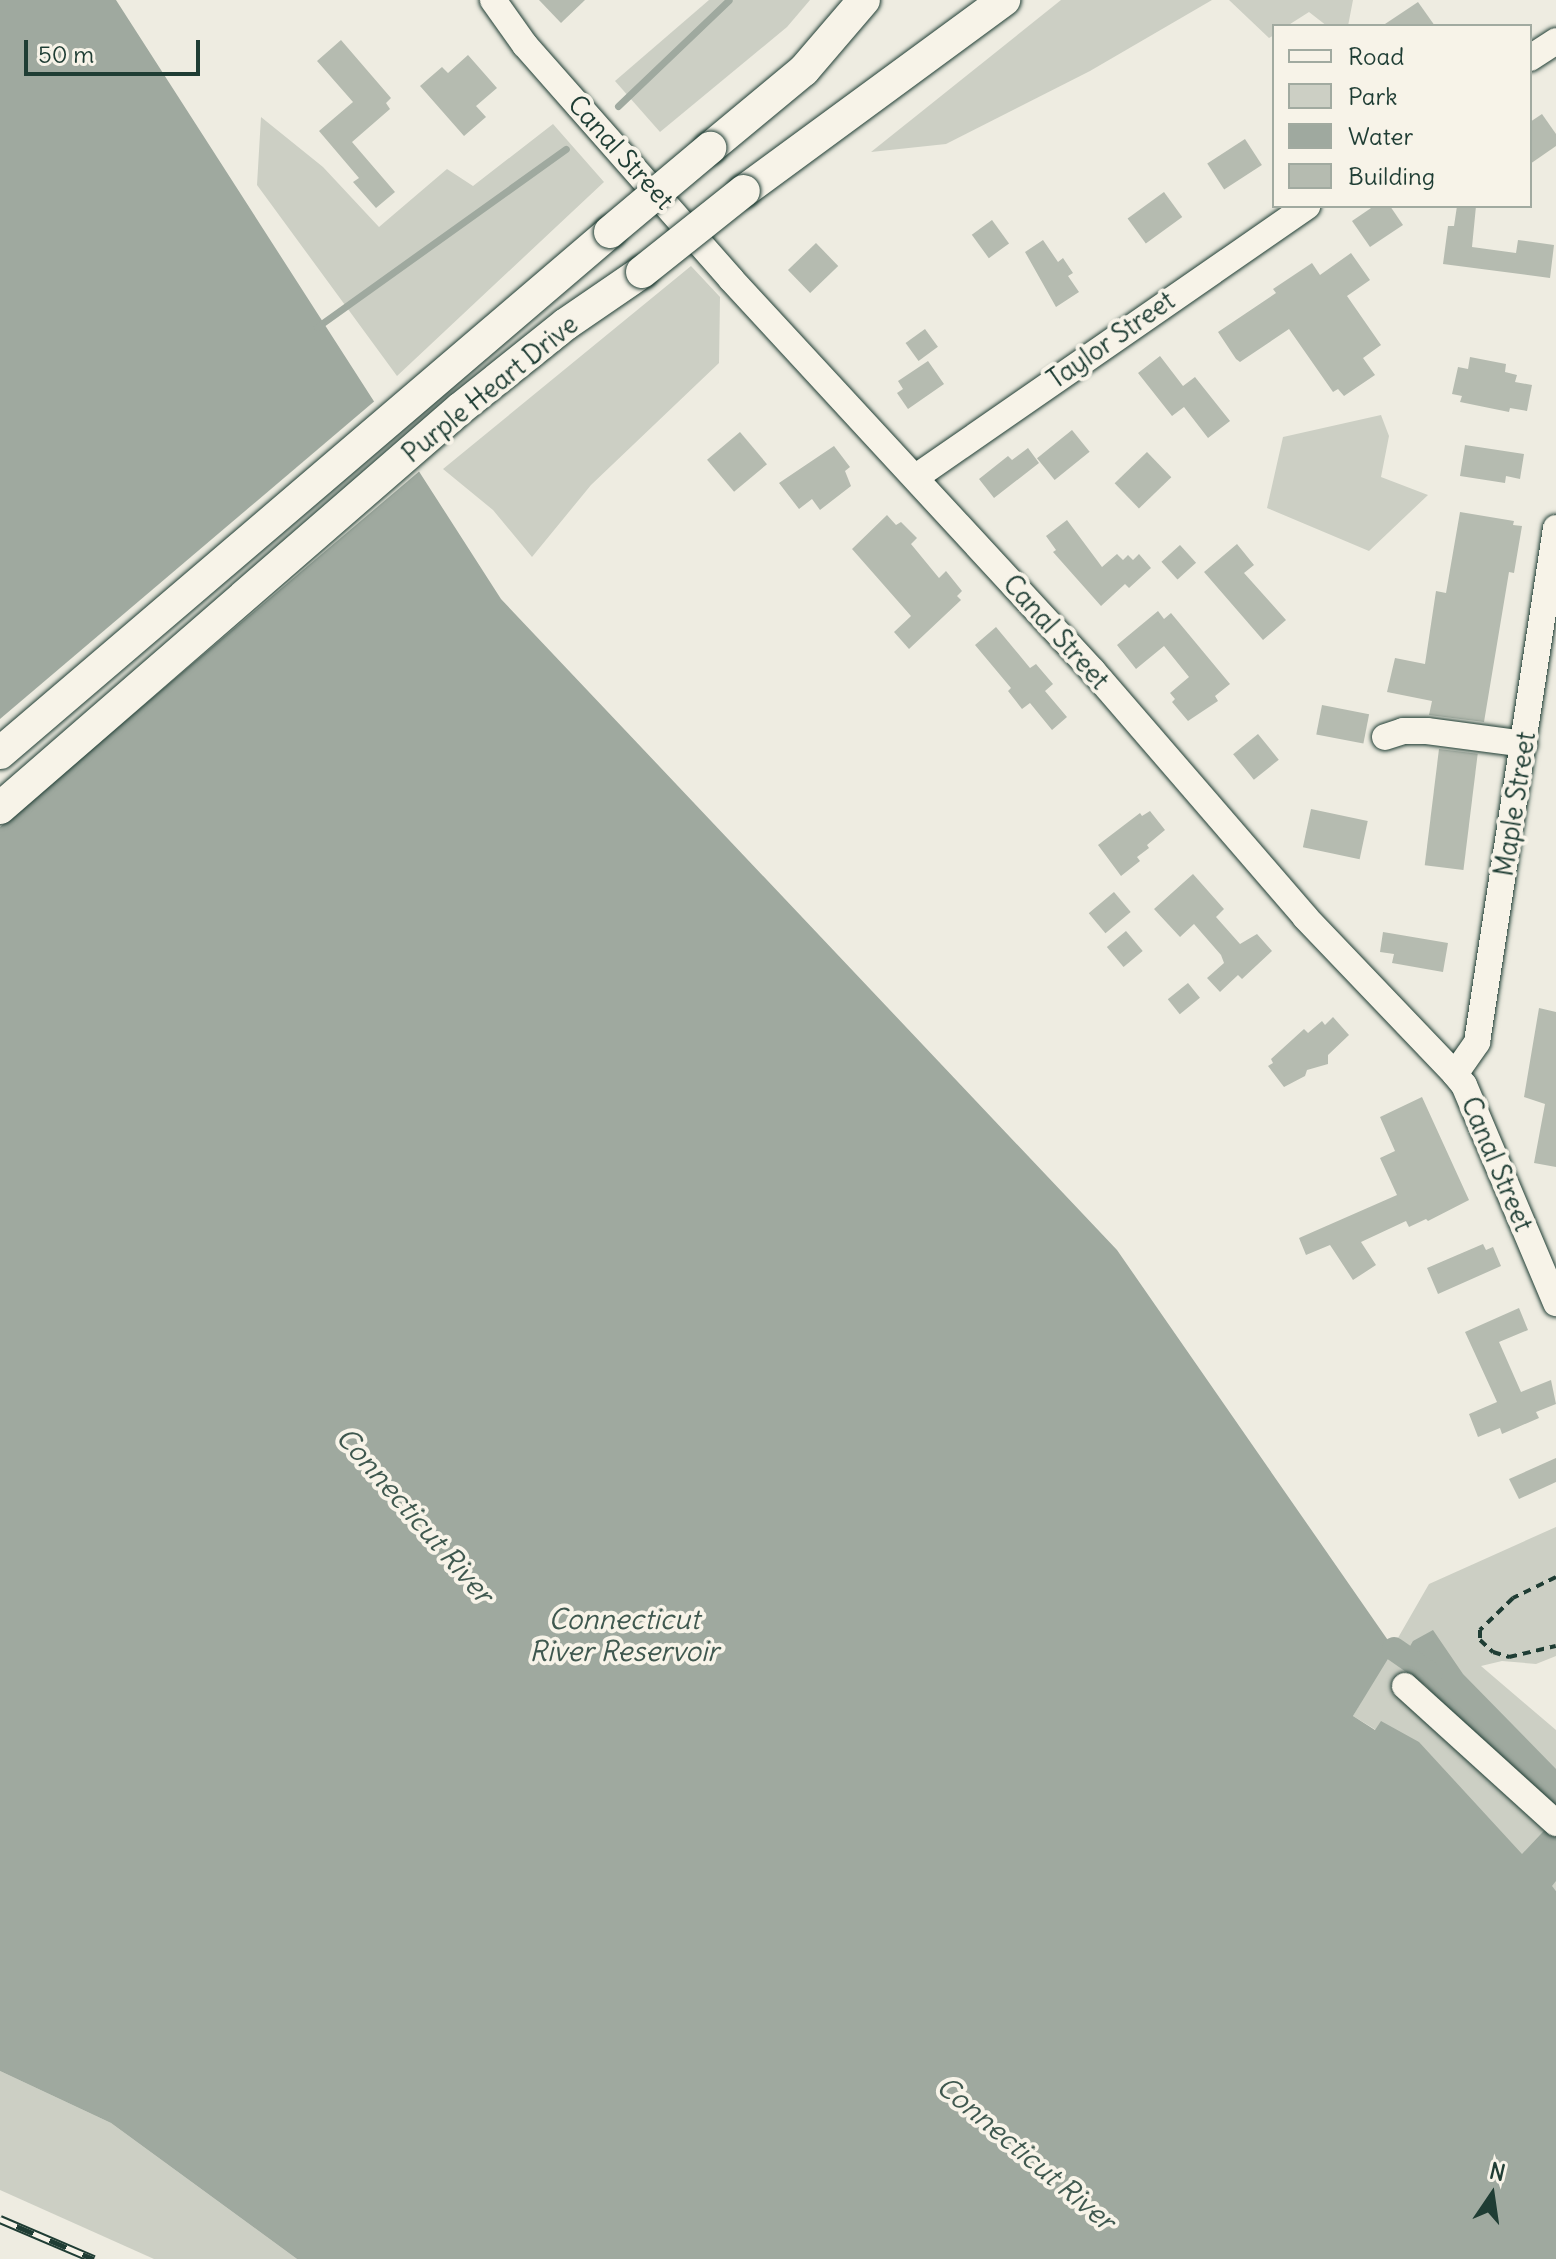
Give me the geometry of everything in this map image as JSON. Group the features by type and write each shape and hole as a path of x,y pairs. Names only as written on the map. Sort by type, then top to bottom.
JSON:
{"main road":[{"name":"Purple Heart Drive","path":"0,753 804,70 864,0"},
{"name":"Purple Heart Drive","path":"0,808 461,408 566,324 642,272 744,191 1004,0"}],"street":[{"name":"Canal Street","path":"493,0 525,45 731,279 1093,671 1305,917 1464,1085 1556,1303"},
{"path":"1532,57 1556,41"},
{"name":"Taylor Street","path":"916,477 1304,208"},
{"name":"Maple Street","path":"1455,1074 1477,1042 1556,528"},
{"path":"1385,737 1403,731 1427,731 1524,744"},
{"path":"1405,1686 1554,1822"}],"path":[{"path":"1556,1577 1513,1598 1480,1630 1480,1640 1493,1652 1509,1657 1556,1646"}],"green space":[{"path":"709,0 810,0 787,27 660,132 615,81"},
{"path":"1061,0 1212,0 1090,71 946,144 871,152"},
{"path":"1229,0 1353,0 1348,24 1324,24 1309,12 1290,24 1272,24 1272,36 1269,38"},
{"path":"261,117 323,167 379,227 447,169 473,186 553,124 604,182 397,376 257,185"},
{"path":"691,266 720,297 719,363 591,485 532,557 493,510 443,469"},
{"path":"1381,415 1389,436 1381,477 1428,495 1369,551 1267,508 1283,437"},
{"path":"1556,1527 1556,1656 1536,1664 1502,1661 1481,1666 1556,1730 1556,1891 1381,1722 1376,1730 1353,1716 1429,1584"},
{"path":"0,2071 111,2123 297,2259 154,2259 0,2190"}],"water":[{"name":"Connecticut River Reservoir","path":"0,0 116,0 501,599 1117,1250 1394,1649 1353,1716 1375,1730 1381,1721 1419,1742 1522,1854 1556,1818 1556,1881 1552,1886 1556,1891 1556,2259 297,2259 111,2123 0,2071"},
{"path":"1433,1630 1463,1674 1556,1769 1556,1809 1455,1717 1402,1660 1413,1641"}],"pier":[{"path":"377,399 422,469 0,827 0,719"}],"building":[{"path":"539,0 585,0 561,23"},
{"path":"1418,2 1434,24 1385,24"},
{"path":"341,40 391,98 386,103 390,109 352,142 395,192 376,208 353,182 359,178 319,131 353,102 317,61"},
{"path":"468,55 497,88 476,106 486,117 464,136 420,86 442,67 448,73"},
{"path":"1542,114 1556,134 1556,146 1532,163 1532,121"},
{"path":"1245,139 1262,165 1224,190 1207,164"},
{"path":"1164,192 1182,217 1146,244 1128,218"},
{"path":"1371,208 1391,208 1403,225 1370,247 1352,221"},
{"path":"1457,208 1476,208 1472,247 1516,253 1518,240 1554,245 1550,278 1443,264 1448,226 1454,226"},
{"path":"992,220 1009,243 989,258 972,235"},
{"path":"1043,240 1058,262 1063,258 1073,273 1068,276 1079,292 1056,307 1025,252"},
{"path":"816,243 838,266 810,293 788,270"},
{"path":"1351,253 1370,280 1347,296 1381,345 1363,358 1375,375 1344,396 1338,389 1333,392 1289,329 1240,362 1236,359 1218,332 1276,293 1273,289 1312,263 1320,275"},
{"path":"925,329 938,347 919,361 906,343"},
{"path":"1160,356 1183,386 1195,377 1230,421 1208,438 1184,407 1172,416 1138,373"},
{"path":"1470,357 1506,364 1505,372 1517,375 1515,382 1532,385 1527,411 1510,408 1509,412 1460,402 1462,396 1452,394 1458,367 1468,369"},
{"path":"928,361 944,384 908,409 897,393 903,389 898,381"},
{"path":"1072,430 1090,452 1055,480 1037,458"},
{"path":"740,432 767,464 734,492 707,460"},
{"path":"1465,445 1524,454 1520,479 1506,476 1505,483 1460,476"},
{"path":"834,446 850,467 845,471 851,486 820,510 812,499 799,509 779,483"},
{"path":"1028,448 1039,463 994,498 979,479 1008,456 1012,460"},
{"path":"1147,452 1171,477 1139,508 1115,483"},
{"path":"1460,512 1514,521 1513,525 1522,526 1514,573 1509,572 1484,722 1429,715 1432,701 1387,692 1395,658 1425,664 1436,591 1446,593"},
{"path":"887,515 896,525 901,522 917,538 911,544 939,578 946,571 962,591 957,596 961,600 909,649 894,632 911,616 852,549"},
{"path":"1067,520 1102,567 1117,554 1123,560 1128,555 1133,560 1139,554 1151,568 1129,588 1125,584 1101,606 1053,552 1056,550 1046,536"},
{"path":"1237,544 1254,565 1244,573 1286,620 1263,640 1204,572"},
{"path":"1180,545 1196,563 1177,580 1161,562"},
{"path":"1158,611 1164,619 1171,613 1230,684 1215,696 1218,701 1188,721 1172,702 1175,699 1170,693 1189,677 1164,646 1136,669 1117,645"},
{"path":"996,627 1030,668 1036,664 1053,684 1045,691 1067,717 1052,730 1030,703 1022,709 1008,691 1011,688 975,645"},
{"path":"1322,705 1369,714 1363,744 1316,734"},
{"path":"1258,734 1279,760 1254,780 1233,754"},
{"path":"1439,749 1478,754 1463,870 1425,865"},
{"path":"1311,809 1368,821 1360,859 1303,847"},
{"path":"1150,811 1165,830 1137,857 1140,861 1121,876 1098,845 1140,813 1142,816"},
{"path":"1193,874 1224,909 1216,917 1240,944 1257,934 1272,951 1242,979 1238,975 1220,992 1207,978 1224,963 1221,955 1194,924 1180,937 1154,909"},
{"path":"1114,892 1131,912 1105,933 1089,913"},
{"path":"1126,931 1143,951 1124,967 1107,947"},
{"path":"1383,932 1448,943 1443,972 1392,963 1394,954 1380,952"},
{"path":"1188,983 1200,998 1180,1014 1168,999"},
{"path":"1539,1008 1556,1012 1556,1167 1534,1163 1545,1104 1524,1097"},
{"path":"1333,1017 1349,1035 1328,1055 1328,1064 1307,1070 1305,1076 1284,1087 1268,1066 1273,1063 1271,1059 1304,1029 1308,1033 1322,1021 1325,1025"},
{"path":"1422,1097 1469,1200 1428,1221 1426,1219 1409,1227 1406,1221 1361,1242 1376,1265 1353,1280 1330,1245 1306,1255 1299,1238 1397,1195 1380,1158 1395,1151 1380,1117"},
{"path":"1483,1244 1486,1250 1493,1247 1501,1266 1438,1294 1427,1268"},
{"path":"1519,1308 1528,1330 1499,1342 1521,1392 1551,1380 1556,1404 1536,1412 1539,1418 1502,1434 1500,1428 1478,1437 1469,1414 1497,1402 1465,1332"},
{"path":"1556,1458 1556,1482 1519,1499 1509,1479"}],"waterway":[{"path":"618,106 729,0"},
{"path":"317,327 566,149"},
{"path":"1394,1649 1430,1674"}],"railway":[{"path":"0,2219 94,2259"}],"water label":[{"name":"Connecticut River","path":"415,1515"},
{"name":"Connecticut River","path":"1026,2153"}]}
